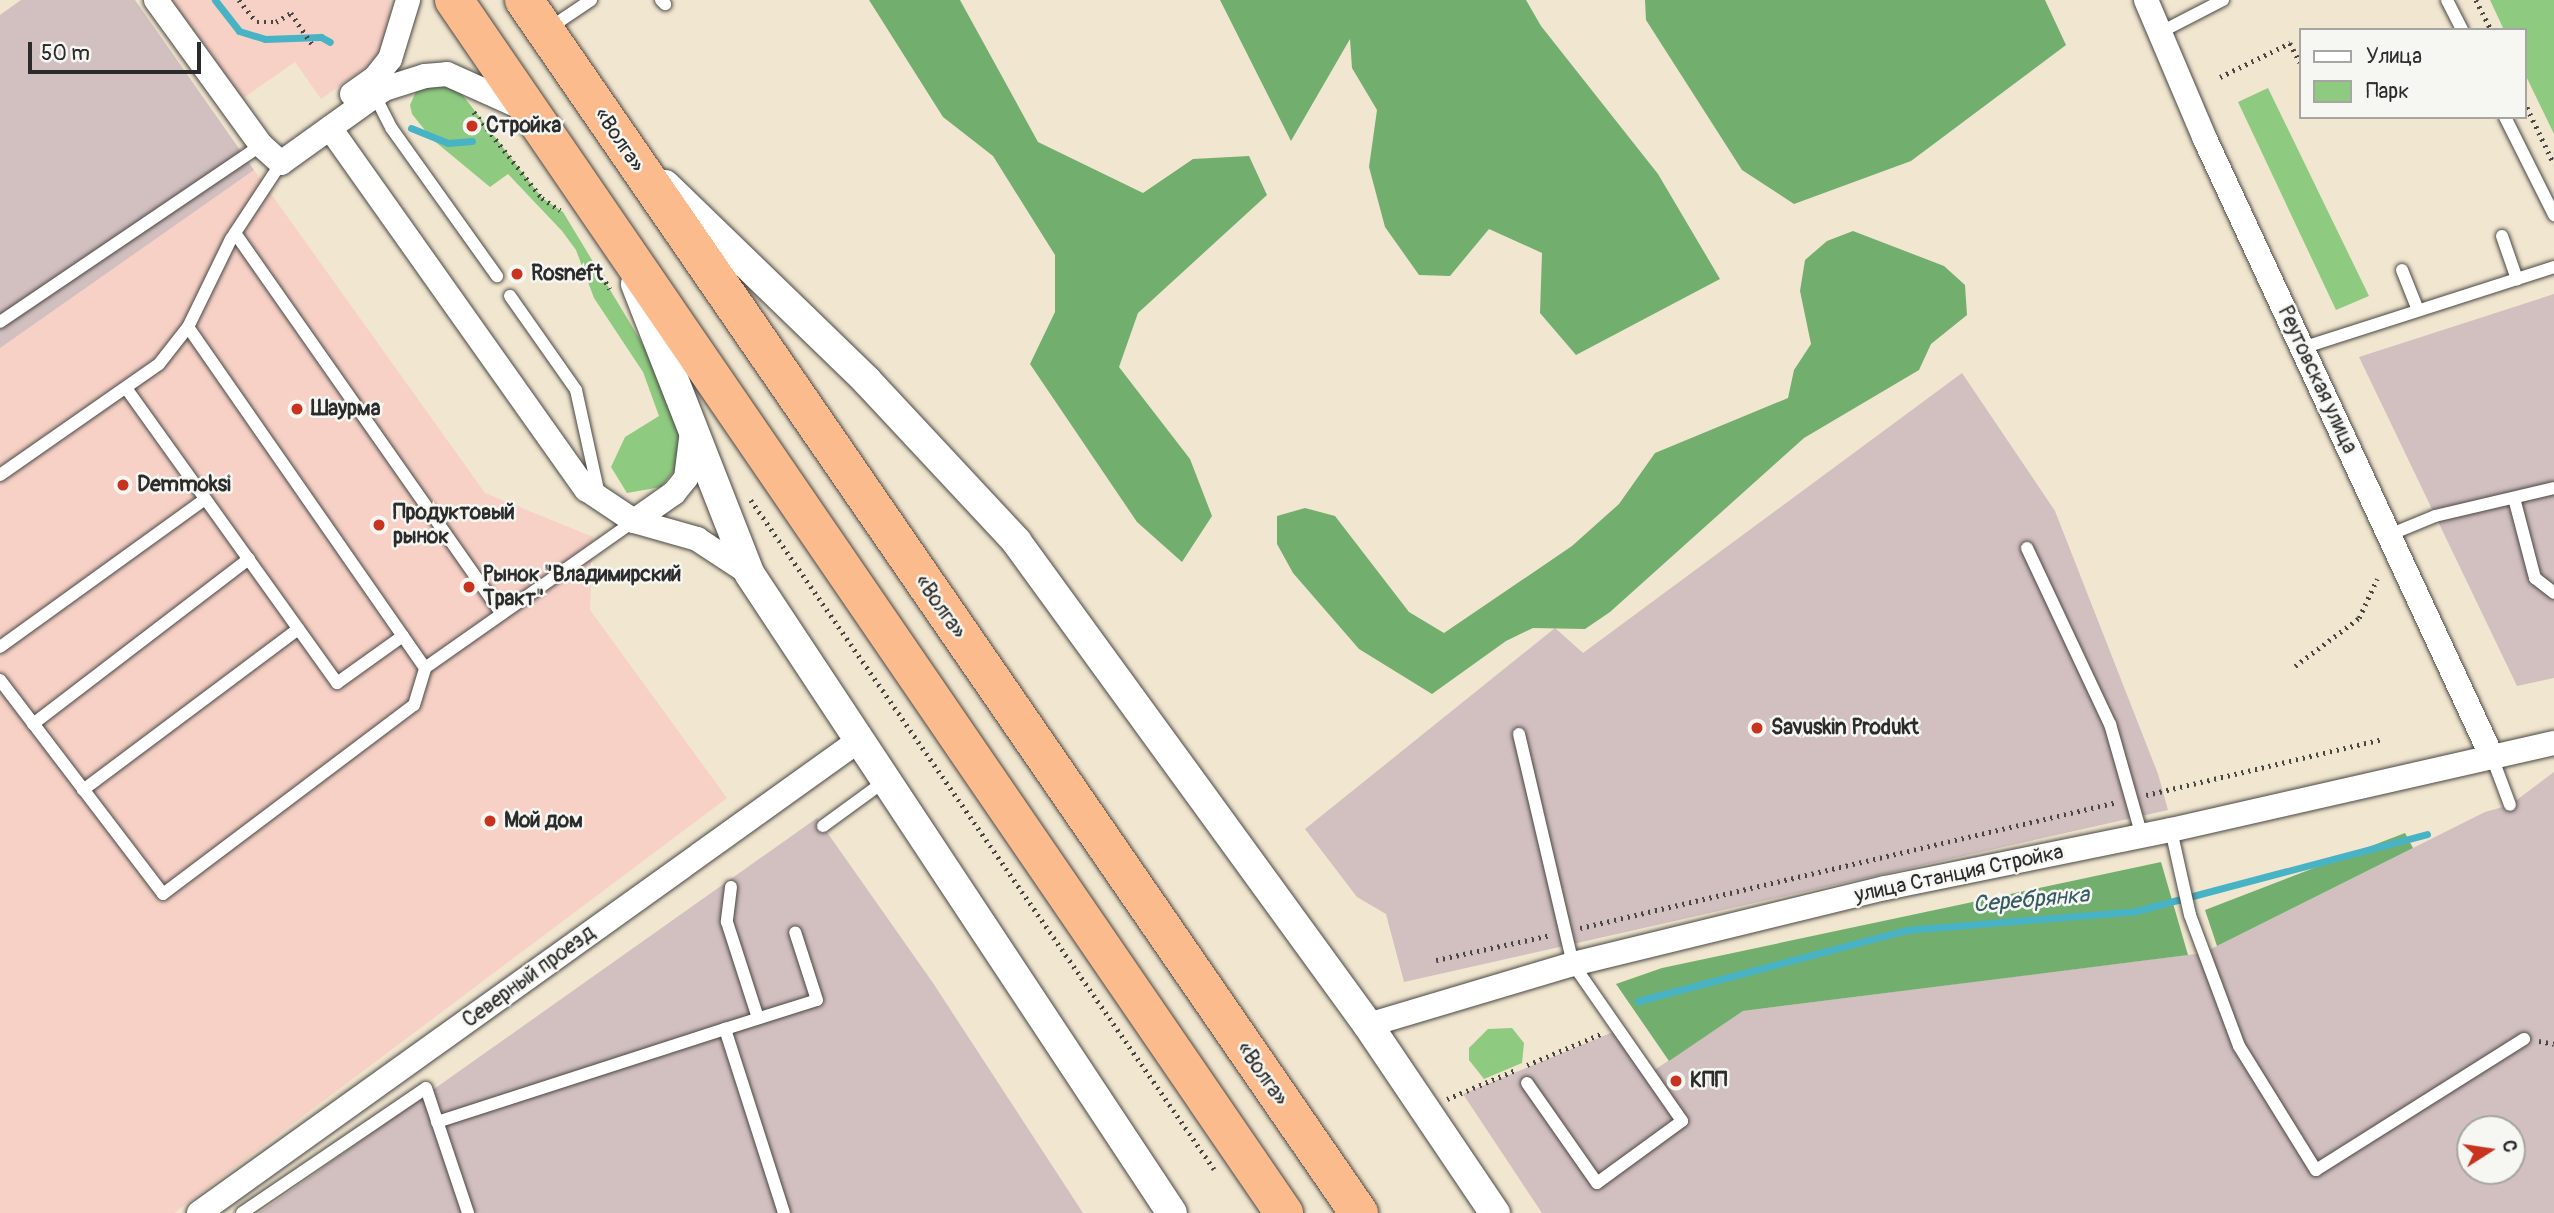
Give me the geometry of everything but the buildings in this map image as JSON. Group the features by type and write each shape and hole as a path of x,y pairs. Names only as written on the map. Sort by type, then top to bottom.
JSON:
{"highway":[{"path":"454,0 1284,1213"},
{"name":"«Волга»","path":"524,0 1359,1213"}],"street":[{"path":"156,0 270,154"},
{"path":"270,154 375,78 395,48 408,0"},
{"name":"Реутовская улица","path":"2146,0 2302,348 2492,757"},
{"path":"270,154 330,128 375,96 402,82 447,74 531,112"},
{"path":"330,128 586,489 634,521 697,539 749,573"},
{"path":"617,138 867,381 1016,541 1368,1025 1495,1213"},
{"path":"615,234 749,573 1172,1213"},
{"path":"634,521 674,493 686,478 693,452 692,424"},
{"name":"Северный проезд","path":"200,1213 858,741"},
{"name":"улица Станция Стройка","path":"1368,1025 1573,964 1885,888 2171,830 2554,743"}],"lane":[{"path":"2159,33 2222,0"},
{"path":"2447,0 2461,28"},
{"path":"545,32 586,2"},
{"path":"375,96 392,129 497,276"},
{"path":"2506,119 2554,215"},
{"path":"0,475 159,364 188,327 235,233 270,154"},
{"path":"1,319 270,154"},
{"path":"235,233 502,614"},
{"path":"2502,236 2517,279"},
{"path":"2302,348 2554,267"},
{"path":"2402,270 2418,310"},
{"path":"510,296 576,390 600,499"},
{"path":"188,327 425,668"},
{"path":"126,388 338,683 403,636"},
{"path":"2389,535 2435,516 2554,488"},
{"path":"2514,498 2535,578 2554,593"},
{"path":"0,647 205,499"},
{"path":"0,680 163,894 414,705 425,668 634,521"},
{"path":"2027,548 2110,724 2143,836"},
{"path":"33,724 249,559"},
{"path":"83,790 298,628"},
{"path":"1519,734 1573,964 1682,1121 1597,1183 1527,1083"},
{"path":"2492,757 2510,806"},
{"path":"823,826 885,781"},
{"path":"2171,830 2190,915 2239,1046 2316,1170 2524,1039"},
{"path":"731,887 727,922 758,1018"},
{"path":"438,1122 817,1000 795,932"},
{"path":"725,1029 784,1213"},
{"path":"242,1213 426,1088 468,1213"}],"path":[{"path":"239,0 257,22 276,22 291,13 312,44"},
{"path":"2476,0 2489,28"},
{"path":"2220,77 2290,43 2298,59"},
{"path":"2526,105 2554,164"},
{"path":"807,579 1221,1179"},
{"path":"2295,666 2359,618 2377,579"},
{"path":"1436,960 2382,739"}],"shaded area":[{"path":"21,0 135,0 254,170 0,348 0,15"},
{"path":"166,0 390,0 389,32 378,58 321,99 295,62 239,101"},
{"path":"254,170 485,493 593,537 590,610 727,798 174,1213 0,1213 0,346"},
{"path":"2554,294 2554,678 2517,686 2359,357"},
{"path":"1962,373 2055,511 2158,774 2168,810 1404,982 1386,914 1357,897 1305,829 1555,628 1583,653"},
{"path":"2554,772 2554,1213 1542,1213 1463,1094 1613,1032 1644,1077 1743,1011 2203,953 2485,812 2510,805"},
{"path":"817,818 933,983 1083,1213 259,1213"}],"green space":[{"path":"869,0 960,0 1038,142 1143,193 1193,159 1249,156 1267,195 1138,313 1119,367 1190,459 1212,516 1182,562 1137,522 1030,364 1055,312 1055,255 993,156 943,117"},
{"path":"1220,0 1526,0 1541,26 1658,174 1720,279 1576,355 1540,313 1542,253 1489,229 1450,276 1419,275 1385,227 1369,167 1377,110 1352,68 1350,39 1291,141"},
{"path":"1645,0 2045,0 2066,45 1911,161 1794,204 1742,170 1646,20"},
{"path":"2490,0 2554,0 2554,134 2526,76 2526,28 2503,28"},
{"path":"437,83 461,93 542,198 563,212 659,371 679,427 678,466 661,487 627,493 611,467 625,437 659,416 643,372 594,298 576,250 562,231 508,174 490,187 432,139 412,114 410,105 418,87"},
{"path":"2268,88 2369,296 2336,310 2238,102"},
{"path":"1853,231 1944,266 1965,285 1967,315 1931,344 1919,370 1804,438 1610,612 1585,629 1533,628 1506,641 1432,694 1359,649 1293,573 1277,544 1277,516 1305,508 1335,516 1409,612 1444,633 1572,546 1619,504 1655,453 1788,398 1794,370 1811,344 1800,291 1805,260 1827,241"},
{"path":"2405,833 2413,848 2217,946 2205,910"},
{"path":"2161,862 2188,955 1743,1011 1669,1061 1616,984 1662,968"},
{"path":"1512,1028 1524,1043 1522,1063 1484,1079 1469,1060 1469,1048 1488,1029"}],"waterway":[{"name":"Серебрянка","path":"215,0 239,31 265,39 321,37 330,42"},
{"name":"Серебрянка","path":"411,128 448,143 472,141"},
{"name":"Серебрянка","path":"1638,1001 1907,930 2136,911 2427,834"}],"place":[{"name":"Стройка","path":"472,126"},
{"name":"Rosneft","path":"517,274"},
{"name":"Шаурма","path":"297,409"},
{"name":"Demmoksi","path":"123,485"},
{"name":"Продуктовый рынок","path":"379,525"},
{"name":"Рынок \"Владимирский Тракт\"","path":"469,587"},
{"name":"Savuskin Produkt","path":"1757,728"},
{"name":"Мой дом","path":"490,821"},
{"name":"КПП","path":"1676,1081"}]}
